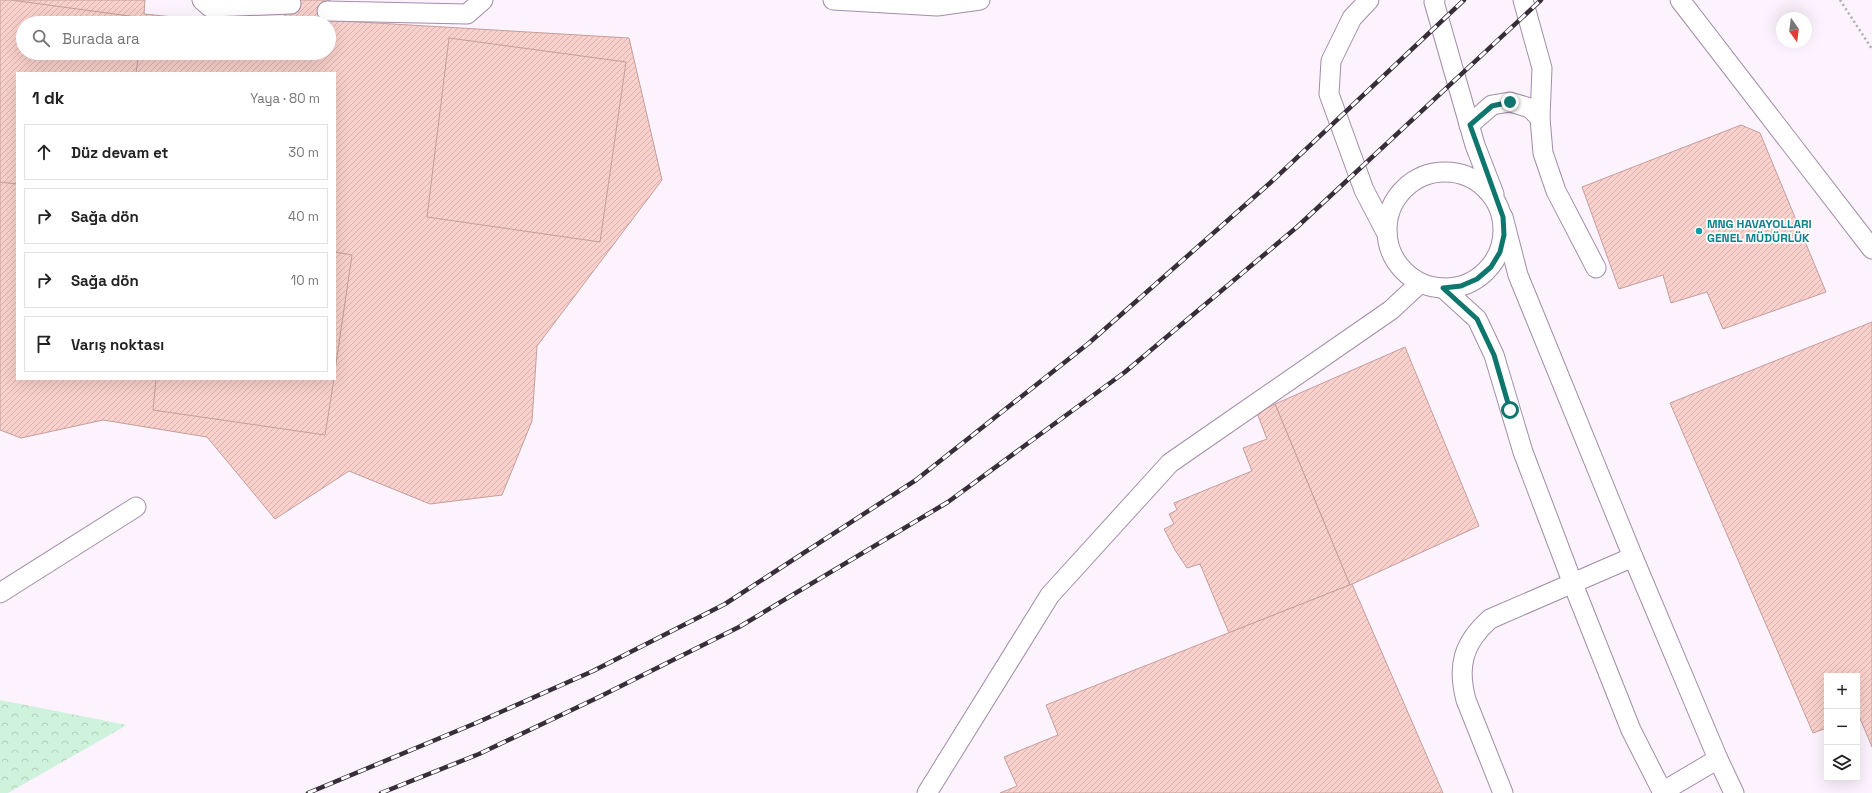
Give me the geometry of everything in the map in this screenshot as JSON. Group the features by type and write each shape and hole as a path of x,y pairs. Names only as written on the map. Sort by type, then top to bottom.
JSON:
{"lane":[{"path":"202,0 210,7 291,4"},
{"path":"328,11 467,14 483,0"},
{"path":"833,0 938,6 980,0"},
{"path":"1369,0 1352,18 1331,61 1329,94 1364,190 1387,234"},
{"path":"1435,0 1434,2 1470,125 1500,210 1518,275 1633,557 1734,793"},
{"path":"1523,0 1542,68 1540,118 1542,153 1556,190 1596,268"},
{"path":"1680,0 1872,249"},
{"path":"1470,125 1492,106 1510,102 1530,108 1540,118"},
{"path":"1449,171 1468,176 1485,186 1500,210 1504,235 1500,252 1491,267 1477,279 1461,286 1443,288 1420,283 1407,274 1397,263 1390,249 1387,234 1388,214 1397,196 1411,182 1429,173 1449,171"},
{"path":"928,793 1050,595 1170,463 1391,310 1420,283"},
{"path":"1443,288 1477,319 1494,355 1523,452 1573,584 1631,730 1662,792 1718,758"},
{"path":"0,593 136,507"},
{"path":"1503,793 1466,700 1462,685 1461,669 1464,653 1479,629 1490,619 1633,557"}],"path":[{"path":"1840,0 1872,50"}],"green space":[{"path":"0,700 127,725 8,793 0,793"}],"building":[{"path":"0,0 145,0 144,14 164,16 16,16 16,60 336,60 336,21 629,38 662,180 537,346 532,421 502,495 430,504 349,471 275,519 207,437 103,420 21,438 0,430"},
{"path":"0,0 11,0 129,16 16,16 16,60 138,60 136,72 16,72 16,184 0,182"},
{"path":"291,0 330,0 326,16 285,16"},
{"path":"449,38 626,62 600,242 427,217"},
{"name":"MNG HAVAYOLLARI GENEL MÜDÜRLÜK","path":"1741,125 1760,133 1826,292 1723,329 1707,292 1671,303 1663,275 1619,289 1582,187"},
{"path":"336,252 352,255 336,363"},
{"path":"1872,322 1872,747 1860,718 1860,673 1824,673 1824,729 1813,733 1670,403"},
{"path":"1405,347 1479,526 1350,585 1275,404"},
{"path":"156,380 334,380 325,435 153,410"},
{"path":"1275,404 1350,585 1229,633 1200,564 1187,568 1164,529 1174,524 1169,514 1177,510 1174,503 1252,471 1243,448 1267,439 1257,413"},
{"path":"1352,584 1443,793 1000,793 1017,786 1004,757 1058,735 1046,705"}],"railway":[{"path":"308,793 476,723 593,671 725,604 916,480 1089,343 1270,183 1464,0"},
{"path":"381,793 479,754 599,697 739,627 948,502 1125,372 1297,227 1541,0"}],"place":[{"name":"MNG HAVAYOLLARI GENEL MÜDÜRLÜK","path":"1699,231"}],"route":[{"path":"1510,102 1492,106 1470,125 1475,145 1503,217 1504,235 1500,252 1491,267 1477,279 1461,286 1443,288 1477,319 1494,355 1510,410"}]}
